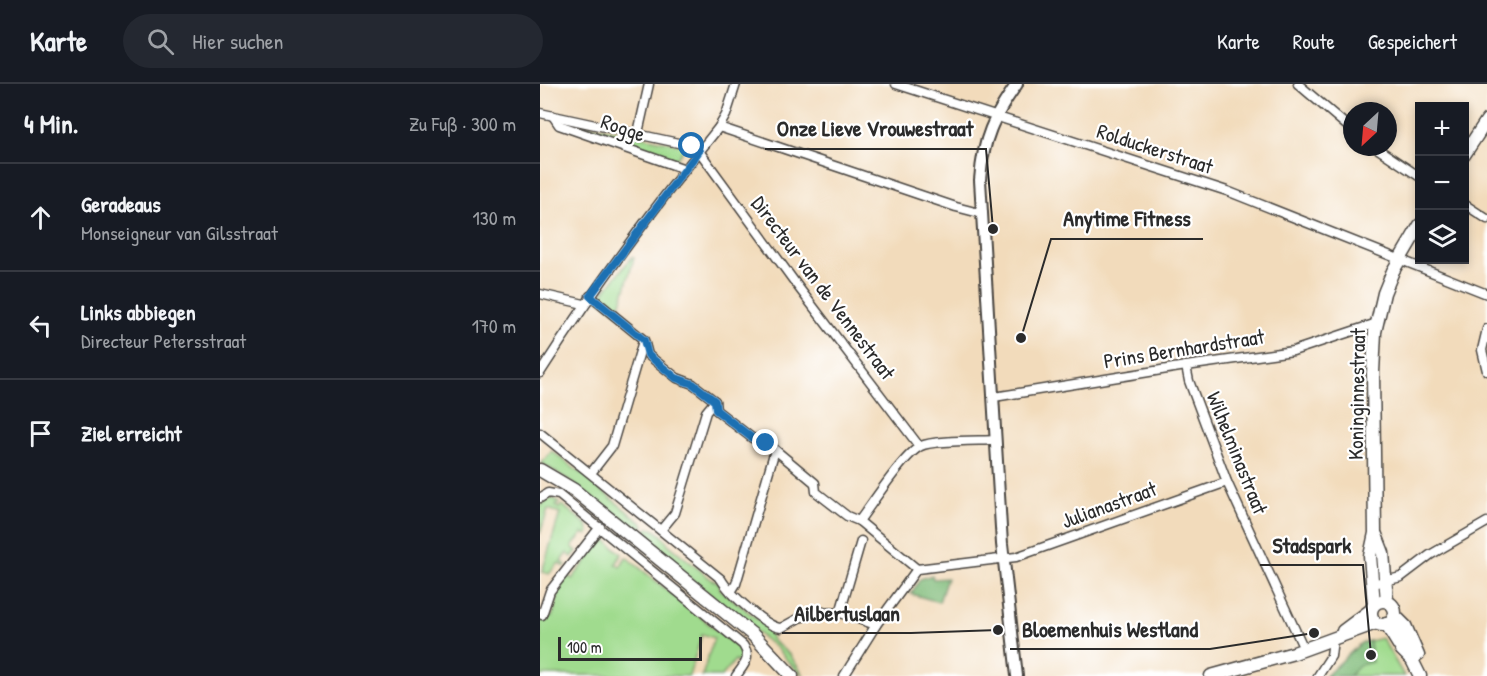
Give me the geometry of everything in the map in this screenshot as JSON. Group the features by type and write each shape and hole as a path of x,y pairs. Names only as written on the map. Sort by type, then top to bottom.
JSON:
{"main road":[{"path":"1469,147 1487,120"},
{"name":"Koninginnestraat","path":"1378,605 1383,553 1376,533 1373,366 1377,322 1384,293 1399,259 1415,232"},
{"path":"540,470 574,490 632,545 753,635 792,676"},
{"path":"1333,639 1378,605 1393,606 1388,620"},
{"path":"1378,605 1372,617 1388,620 1409,645 1412,660 1420,676"},
{"path":"1211,676 1304,650 1388,620"}],"street":[{"path":"638,133 649,84"},
{"path":"540,373 587,300 719,127 726,115 736,84"},
{"name":"Rolduckerstraat","path":"896,84 1176,174 1313,224 1487,294"},
{"path":"1017,84 994,117 981,166 1003,559 1017,676"},
{"path":"1298,84 1343,122"},
{"name":"Rogge","path":"540,114 638,133 692,146 699,151"},
{"name":"Rogge","path":"553,116 559,125 685,169"},
{"path":"719,127 956,207 983,214"},
{"name":"Directeur van de Vennestraat","path":"699,151 919,446"},
{"path":"1388,156 1415,174"},
{"path":"1469,207 1487,219"},
{"path":"540,294 587,300 644,340 648,355 676,378 693,384 715,401 716,410 752,438 766,443 775,450 815,483 816,492 847,516 859,521 917,568 876,625 844,676"},
{"name":"Prins Bernhardstraat","path":"994,397 1293,351 1377,322"},
{"path":"1487,328 1482,350 1487,371"},
{"path":"591,473 612,446 644,340"},
{"name":"Wilhelminastraat","path":"1186,366 1189,381 1227,482 1304,650"},
{"path":"661,530 675,513 706,412 715,401"},
{"path":"540,433 721,579 731,592 769,624 781,628 799,618 822,612 840,614 876,625"},
{"path":"859,521 907,457 919,446 996,440"},
{"path":"731,592 736,584 775,450"},
{"name":"Julianastraat","path":"917,568 1016,557 1227,482"},
{"path":"540,498 548,493 559,495 600,527 632,545 743,645 747,651 747,660 736,676"},
{"path":"1379,583 1401,577 1430,555 1487,522"},
{"path":"542,615 550,591 600,527"},
{"path":"840,614 861,542"},
{"path":"1318,676 1331,656 1333,639"}],"green space":[{"path":"561,119 686,146 675,161"},
{"path":"632,257 634,258 618,313 598,299"},
{"path":"552,451 580,473 584,473 596,482 597,487 644,525 637,535 569,480 541,463"},
{"path":"548,499 555,499 559,503 556,506 559,508 562,505 587,525 589,532 587,535 583,533 572,547 577,551 572,557 567,553 561,561 566,565 564,567 559,563 549,574 542,572 560,513 548,509 540,534 540,503 543,504"},
{"path":"648,528 660,534 668,544 712,580 718,582 720,589 767,627 772,640 790,655 804,676 776,648 640,538"},
{"path":"606,540 622,554 616,564 620,567 626,557 741,650 742,657 739,663 735,660 722,676 702,676 714,638 702,634 689,676 540,675 540,617 546,615 552,617 558,597 552,595 567,575 572,579 587,560 582,556 593,543"},
{"path":"932,575 933,579 947,578 939,602 911,594 920,579"},
{"path":"1382,638 1404,676 1326,676 1361,643"},
{"path":"1370,641 1372,662 1360,665 1349,676 1326,676 1361,643"}],"place":[{"name":"Onze Lieve Vrouwestraat","path":"993,229"},
{"name":"Anytime Fitness","path":"1021,338"},
{"name":"Ailbertuslaan","path":"998,630"},
{"name":"Bloemenhuis Westland","path":"1314,633"},
{"name":"Stadspark","path":"1371,655"}],"route":[{"path":"692,146 699,151 590,296 644,340 648,355 676,378 693,384 715,401 716,410 752,438 766,443"}]}
